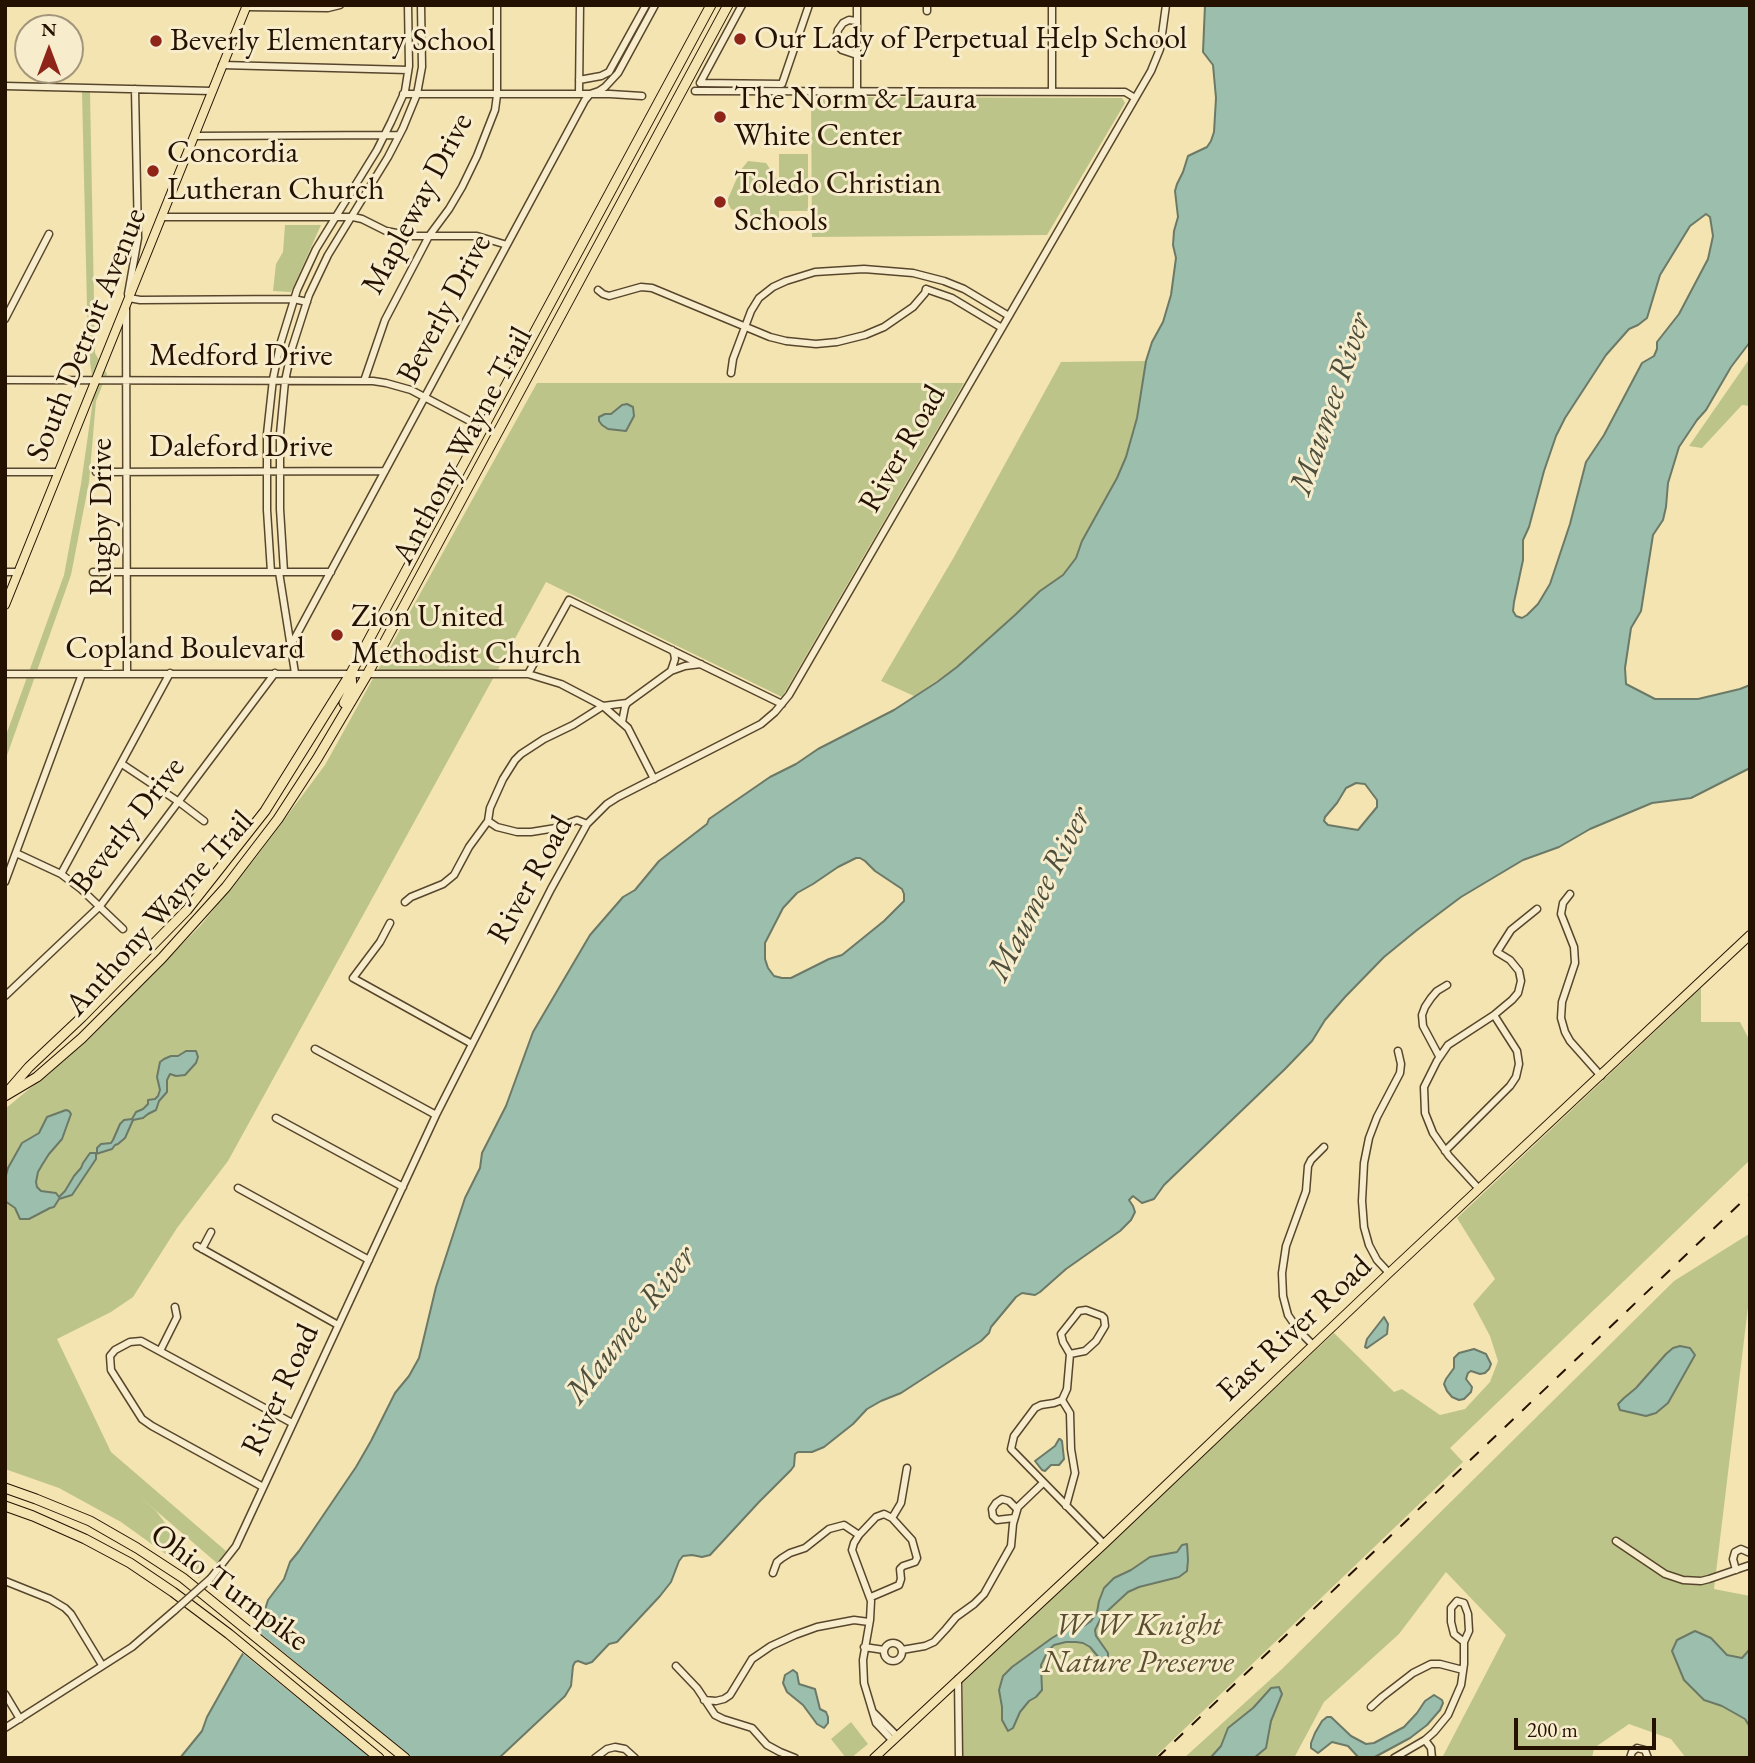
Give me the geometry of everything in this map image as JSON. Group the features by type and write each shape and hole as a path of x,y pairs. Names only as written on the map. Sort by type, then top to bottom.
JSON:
{"highway":[{"name":"Anthony Wayne Trail","path":"5,1095 29,1066 82,1017 187,909 265,811 351,673 711,5"},
{"name":"Anthony Wayne Trail","path":"5,1095 37,1077 82,1038 162,958 226,887 278,819 368,673 728,5"},
{"path":"368,673 366,658 388,603"},
{"path":"317,759 352,687 351,673"},
{"name":"Ohio Turnpike","path":"5,1489 90,1521 183,1578 405,1758"},
{"name":"Ohio Turnpike","path":"5,1506 85,1539 130,1563 229,1634 379,1758"}],"main road":[{"name":"South Detroit Avenue","path":"5,605 246,6"},
{"name":"East River Road","path":"878,1756 894,1738 1104,1544 1750,935"}],"street":[{"path":"246,6 328,8 340,5"},
{"path":"295,673 278,572 267,526 268,419 272,381 294,299 316,250 385,135 403,94 408,70 408,5"},
{"path":"278,572 281,420 285,381 297,332 328,255 371,186 399,135 417,94 422,67 421,5"},
{"name":"Mapleway Drive","path":"364,381 385,320 429,236 449,209 467,176 492,120 497,95 497,5"},
{"path":"579,94 580,5"},
{"path":"579,80 609,72 646,5"},
{"name":"Beverly Drive","path":"290,647 585,100 618,73 655,5"},
{"path":"742,5 700,83 782,84 809,5"},
{"path":"857,5 857,92"},
{"path":"1052,5 1052,92"},
{"name":"River Road","path":"5,1728 132,1647 211,1578 236,1546 436,1115 587,824 607,804 761,723 782,704 1156,61 1166,5"},
{"path":"856,21 843,23 836,39 842,50 857,55"},
{"path":"222,65 408,70"},
{"path":"5,86 212,90"},
{"name":"Rugby Drive","path":"127,674 127,303 138,235 135,89"},
{"path":"695,91 1125,92 1135,98"},
{"path":"403,94 642,96"},
{"path":"194,135 399,135"},
{"path":"162,217 350,216 386,230 412,236 477,236 507,245"},
{"path":"5,319 49,234"},
{"path":"138,235 154,237"},
{"path":"731,373 744,327 759,298 798,276 829,270 864,269 920,275 964,289 1009,316"},
{"path":"598,290 609,296 641,287 652,288 744,327 786,341 816,344 837,342 884,327 913,307 925,293 924,281 920,275"},
{"path":"926,289 952,298 1002,328"},
{"path":"127,303 140,300 294,299 307,302"},
{"name":"Medford Drive","path":"5,380 364,381 399,386 468,420"},
{"name":"Daleford Drive","path":"96,472 385,471"},
{"path":"5,472 58,472"},
{"path":"5,572 19,572"},
{"path":"93,572 331,572"},
{"path":"528,674 569,600 782,704"},
{"path":"671,671 675,659 672,650"},
{"path":"537,657 542,677"},
{"path":"405,902 450,880 469,846 488,821 490,808 507,771 528,748 603,706 627,703 671,671 701,664"},
{"path":"61,874 170,673"},
{"name":"Beverly Drive","path":"5,996 100,906 275,673"},
{"name":"Copland Boulevard","path":"5,674 528,674 561,684 603,706 628,729 654,779"},
{"path":"5,882 82,674"},
{"path":"622,722 627,703"},
{"path":"122,764 204,821"},
{"path":"488,821 497,827 517,832 556,828 577,820 587,824"},
{"path":"16,853 61,874 124,929"},
{"path":"1570,894 1563,903 1561,914 1574,947 1575,963 1562,1002 1561,1018 1570,1041 1601,1076"},
{"path":"1479,1189 1444,1151 1433,1133 1423,1102 1426,1081 1448,1045 1516,996 1521,981 1519,971 1515,964 1497,951 1511,930 1537,909"},
{"path":"390,923 380,942 353,978 472,1044"},
{"path":"1439,1056 1423,1026 1422,1015 1431,998 1447,985"},
{"path":"1444,1151 1517,1077 1517,1051 1494,1014"},
{"path":"315,1049 436,1115"},
{"path":"1389,1273 1377,1260 1369,1245 1364,1227 1362,1192 1364,1163 1372,1126 1400,1073 1398,1051"},
{"path":"276,1118 403,1187"},
{"path":"1313,1345 1299,1331 1288,1314 1283,1296 1282,1273 1286,1246 1306,1191 1308,1166 1324,1147"},
{"path":"238,1188 369,1260"},
{"path":"211,1232 199,1247 338,1325"},
{"path":"160,1351 177,1317 175,1307"},
{"path":"1069,1354 1085,1351 1096,1341 1105,1326 1102,1316 1086,1310 1079,1311 1060,1334 1069,1354 1067,1389 1062,1400 1035,1408 1012,1440 1011,1449 1104,1544"},
{"path":"263,1487 142,1419 111,1370 110,1356 123,1346 141,1341 292,1423"},
{"path":"1062,1400 1070,1413 1074,1473 1066,1506"},
{"path":"892,1518 901,1503 906,1468"},
{"path":"902,1650 934,1642 956,1617 984,1594 1011,1546 1014,1518 1019,1505 1044,1483"},
{"path":"1056,1495 1070,1490"},
{"path":"1014,1518 997,1520 992,1509 1002,1500 1009,1501 1017,1509"},
{"path":"870,1597 899,1585 900,1569 916,1560 912,1539 892,1518 884,1514 879,1514 859,1535 853,1546 854,1558 870,1597 862,1667 864,1683 877,1725 894,1738"},
{"path":"773,1573 777,1562 782,1558 805,1548 829,1529 844,1525 859,1535"},
{"path":"1616,1541 1665,1574 1683,1580 1709,1580 1750,1565"},
{"path":"1736,1570 1733,1559 1735,1552 1741,1549 1750,1553"},
{"path":"5,1581 65,1608 102,1665"},
{"path":"1394,1758 1425,1740 1442,1723 1453,1705 1461,1685 1464,1642 1469,1631 1468,1614 1464,1604 1457,1601 1451,1608 1451,1622 1454,1634 1464,1642"},
{"path":"704,1700 716,1701 730,1695 748,1664 762,1650 795,1634 854,1620 869,1622"},
{"path":"893,1642 899,1645 902,1655 892,1661 885,1657 884,1650 893,1642"},
{"path":"864,1647 884,1650"},
{"path":"1371,1707 1413,1673 1431,1664 1463,1670"},
{"path":"676,1666 715,1715 754,1729 767,1745 795,1758"},
{"path":"958,1678 959,1758"},
{"path":"5,1694 20,1719"},
{"path":"710,1710 716,1701"},
{"path":"1425,1740 1431,1748 1432,1758"},
{"path":"596,1758 607,1749 615,1747 625,1749 635,1758"},
{"path":"1630,1758 1633,1750 1640,1748 1646,1752 1648,1758"}],"green space":[{"path":"82,91 90,92 95,353 107,374 96,401 89,482 71,575 5,761 5,738 64,575 94,393 87,306"},
{"path":"811,97 1122,98 1125,103 1047,235 812,237"},
{"path":"779,154 808,154 808,211 779,211 779,227 731,209 727,201 740,171 748,161 766,163 779,182"},
{"path":"285,225 321,225 291,292 273,291 276,264 283,252"},
{"path":"1750,358 1750,406 1742,405 1702,448 1689,446"},
{"path":"1146,361 1137,418 1126,457 1082,541 1076,558 1063,575 1040,591 957,667 914,696 881,681 954,557 1061,362"},
{"path":"537,383 964,383 782,697 546,582 228,1161 177,1228 133,1297 111,1312 57,1339 111,1452 226,1551 218,1564 139,1496 156,1511 185,1549 207,1568 199,1578 121,1522 59,1488 5,1469 5,1109 88,1040 201,925 325,765"},
{"name":"W W Knight Nature Preserve","path":"1701,988 1701,1022 1740,1022 1750,1041 1750,1160 1450,1448 1463,1462 1154,1758 963,1758 963,1680 1334,1333 1394,1392 1402,1389 1440,1415 1465,1409 1490,1382 1498,1361 1490,1336 1473,1304 1495,1279 1457,1218"},
{"path":"1749,1234 1748,1307 1714,1589 1750,1596 1750,1758 1686,1758 1671,1739 1629,1724 1594,1748 1592,1758 1445,1758 1443,1756 1506,1635 1446,1572 1399,1634 1324,1702 1294,1758 1184,1758 1282,1669 1674,1281"},
{"path":"851,1722 868,1744 851,1758 846,1758 831,1739"}],"water":[{"name":"Maumee River","path":"1205,5 1750,5 1750,342 1679,447 1668,483 1663,520 1653,535 1641,611 1631,628 1625,668 1626,684 1655,699 1698,699 1750,685 1750,768 1691,798 1652,803 1590,829 1559,847 1523,860 1461,897 1417,930 1384,957 1325,1020 1312,1041 1164,1185 1154,1199 1142,1203 1133,1196 1129,1200 1135,1212 1120,1231 1066,1269 1040,1292 1035,1295 1022,1293 1016,1297 981,1341 901,1393 867,1409 824,1447 795,1454 791,1470 710,1555 683,1556 671,1582 617,1642 609,1644 592,1662 575,1662 571,1686 565,1696 499,1758 180,1758 202,1731 207,1717 260,1626 268,1600 284,1579 290,1562 356,1467 395,1393 419,1358 436,1287 465,1198 480,1168 482,1153 506,1106 533,1032 590,935 623,897 635,890 659,861 707,824 709,819 770,777 894,710 937,682 1040,591 1063,575 1076,558 1082,541 1126,457 1137,418 1146,361 1171,295 1176,258 1173,245 1178,217 1175,191 1177,184 1188,156 1207,147 1214,132 1216,98 1213,65 1203,52","holes":["1706,214 1710,217 1713,236 1708,259 1679,314 1657,342 1654,356 1642,363 1604,435 1586,462 1570,524 1550,584 1538,604 1527,615 1522,618 1516,616 1513,611 1523,560 1523,540 1556,436 1606,355 1629,329 1647,318 1660,275 1690,226","1356,783 1365,784 1377,800 1377,807 1358,830 1328,825 1324,821 1346,788","860,858 902,889 904,901 842,955 791,978 774,976 765,959 765,943 783,908 797,893 838,867"]},
{"path":"627,404 633,407 634,416 626,431 608,429 599,421 599,417 611,414"},
{"path":"186,1051 196,1051 196,1063 185,1075 170,1074 167,1092 159,1101 156,1110 143,1118 133,1120 125,1138 112,1149 96,1154 96,1159 72,1195 59,1199 54,1207 29,1219 20,1219 15,1208 5,1201 5,1179 22,1143 39,1133 47,1117 66,1110 71,1114 62,1139 42,1165 36,1182 41,1191 56,1193 59,1197 90,1153 97,1153 101,1144 111,1143 124,1120 132,1119 136,1112 148,1104 148,1100 158,1096 160,1090 157,1077 160,1062"},
{"path":"1384,1317 1388,1324 1387,1334 1365,1347 1367,1339"},
{"path":"1680,1346 1690,1348 1695,1355 1668,1403 1656,1413 1646,1416 1620,1410 1618,1404 1666,1354"},
{"path":"1474,1349 1486,1354 1491,1364 1485,1373 1468,1373 1466,1379 1472,1387 1471,1392 1459,1400 1452,1397 1444,1384 1454,1368 1454,1358 1459,1353"},
{"path":"1059,1439 1062,1441 1064,1459 1059,1465 1051,1465 1045,1471 1042,1470 1035,1461 1055,1446"},
{"path":"1187,1544 1187,1571 1179,1577 1128,1592 1102,1616 1095,1630 1108,1653 1105,1660 1100,1659 1083,1643 1066,1642 1054,1645 1048,1651 1041,1665 1042,1690 1029,1701 1020,1712 1013,1728 1008,1731 1002,1720 999,1690 1003,1676 1052,1638 1067,1629 1084,1626 1091,1621 1097,1612 1104,1588 1114,1578 1150,1557 1177,1552 1182,1545"},
{"path":"1695,1631 1711,1638 1727,1655 1742,1658 1750,1649 1750,1727 1745,1719 1722,1706 1704,1700 1684,1680 1672,1651 1677,1640"},
{"path":"793,1670 797,1673 799,1684 815,1689 820,1709 826,1712 828,1717 824,1728 787,1692 783,1683 785,1675"},
{"path":"1279,1687 1282,1694 1271,1721 1266,1748 1254,1758 1209,1758 1221,1746 1228,1728 1253,1708 1271,1688"},
{"path":"1434,1695 1443,1703 1427,1725 1410,1738 1373,1758 1359,1758 1348,1746 1332,1742 1318,1753 1311,1748 1315,1733 1327,1717 1331,1717 1351,1736 1366,1744 1374,1743 1404,1727 1425,1701"}],"pier":[{"path":"254,1628 413,1758 371,1758 240,1651"}],"railway":[{"path":"1157,1758 1750,1194"}],"place":[{"name":"Our Lady of Perpetual Help School","path":"740,39"},
{"name":"Beverly Elementary School","path":"156,41"},
{"name":"The Norm & Laura White Center","path":"720,117"},
{"name":"Concordia Lutheran Church","path":"153,171"},
{"name":"Toledo Christian Schools","path":"720,202"},
{"name":"Zion United Methodist Church","path":"337,635"}]}
